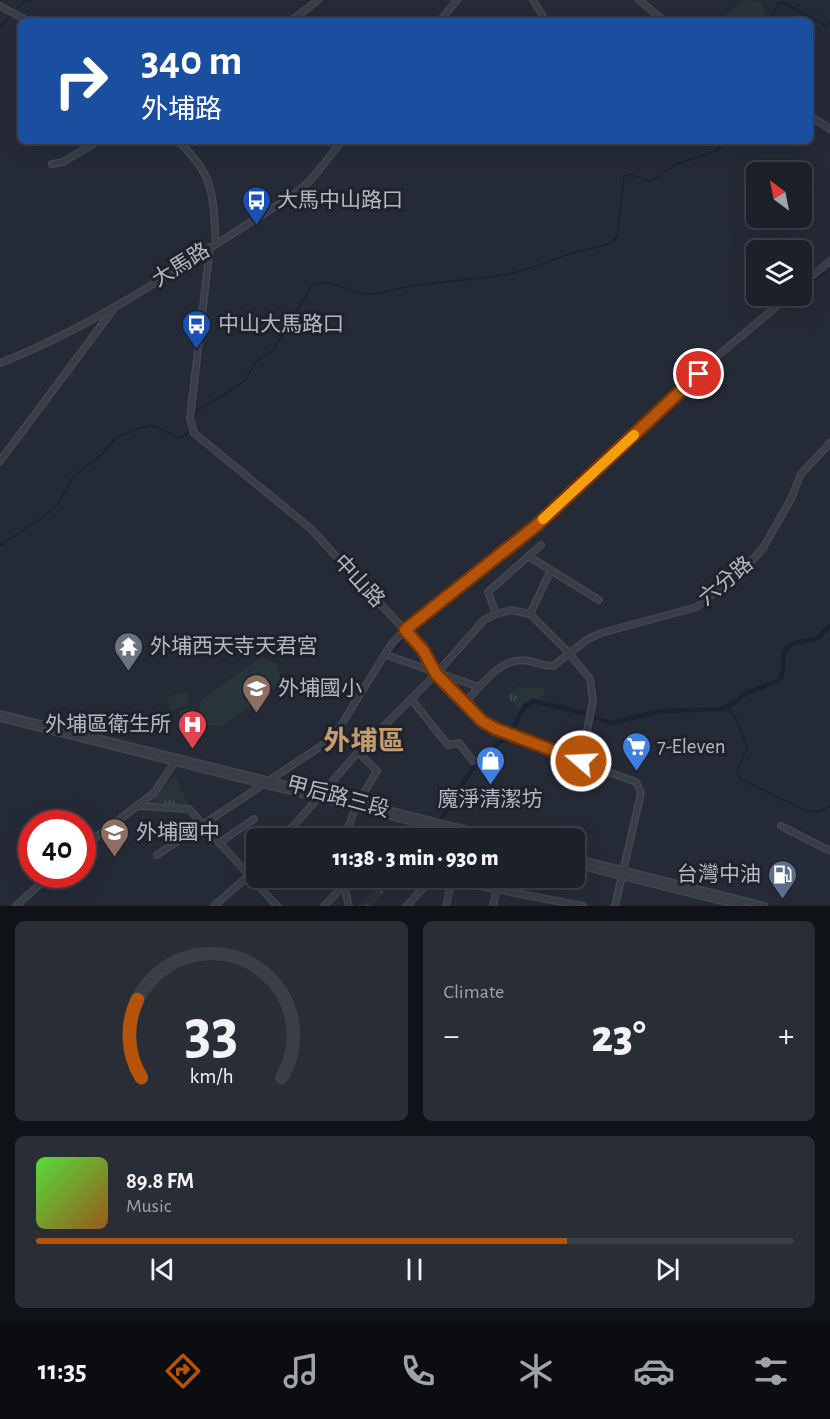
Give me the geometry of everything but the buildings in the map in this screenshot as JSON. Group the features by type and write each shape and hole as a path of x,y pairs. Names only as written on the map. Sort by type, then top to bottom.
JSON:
{"street":[{"path":"295,18 318,0"},
{"path":"442,18 457,0"},
{"path":"533,0 544,18"},
{"path":"639,0 660,18"},
{"path":"0,6 22,18"},
{"path":"813,118 830,129"},
{"path":"52,164 63,162 93,144"},
{"path":"181,144 201,166 209,179 216,243"},
{"name":"大馬路","path":"0,363 47,343 114,308 292,196 310,181 340,144"},
{"name":"中山路","path":"210,247 190,426 206,445 310,528 423,650 436,674 482,721 496,729 636,782 640,786 615,906"},
{"path":"812,276 830,261"},
{"path":"157,855 333,738 386,655 405,630 537,525 715,358 777,306"},
{"path":"0,461 114,308"},
{"name":"六分路","path":"464,704 494,671 508,662 528,661 553,666 601,633 697,607 746,567 763,548 791,500 801,474 830,443"},
{"path":"496,614 488,592 541,545"},
{"path":"528,556 599,600"},
{"path":"530,614 551,570"},
{"path":"291,828 358,752 436,674 484,620 511,610 530,614 569,653 590,679 593,687 591,709 581,761"},
{"path":"386,655 479,687"},
{"path":"411,699 448,745 459,743 473,760"},
{"path":"0,716 176,759 154,793 96,837"},
{"path":"348,828 357,805 376,771 358,752"},
{"name":"甲后路三段","path":"176,759 273,780 319,796"},
{"name":"甲后路三段","path":"176,759 265,785 457,828"},
{"name":"甲后路三段","path":"357,805 441,828"},
{"path":"137,806 189,809 246,871"},
{"path":"219,843 254,819"},
{"path":"781,826 830,851"},
{"path":"585,861 742,906"},
{"path":"585,866 764,906"},
{"path":"214,906 246,880"},
{"path":"16,906 36,888"},
{"path":"262,888 278,906"},
{"path":"324,906 341,888"},
{"path":"344,888 349,906"},
{"path":"407,906 423,888"},
{"path":"446,906 450,888"},
{"path":"493,906 497,888 583,906"},
{"path":"540,906 542,898"}],"green space":[{"path":"744,0 761,3 765,13 762,18 721,18"},
{"path":"260,658 276,663 281,678 285,675 288,679 222,726 205,725 198,716 202,699"},
{"path":"516,687 546,689 540,701 526,702 519,710 507,696"},
{"path":"186,692 189,705 170,711 167,697"},
{"path":"194,707 201,733 185,737 179,711"},
{"path":"175,776 188,804 183,806 155,805 153,799"},
{"path":"376,888 387,888 371,906 358,906"}],"waterway":[{"path":"14,12 23,2 30,0"},
{"path":"771,18 778,4 783,2 811,18"},
{"path":"0,27 11,15"},
{"path":"813,19 825,26 830,22"},
{"path":"193,421 197,411 246,379 256,362 274,349 313,284 320,282 334,284 364,294 376,294 422,284 511,273 604,245 617,236 624,176 630,174 651,182 676,164 717,151 723,144"},
{"path":"812,282 830,268"},
{"path":"768,317 782,306"},
{"path":"642,429 750,332"},
{"path":"0,546 58,504 73,477 102,454 117,437 143,427 154,426 179,438 187,434 190,428"},
{"path":"410,633 470,581"},
{"path":"513,728 525,706 533,701 584,713 611,723 660,711 721,709 734,703 746,693 780,680 784,654 788,647 794,643 817,638 830,625"},
{"path":"391,655 406,636"},
{"path":"727,707 736,719 747,747 737,772 740,779 806,811 818,812 830,806"},
{"path":"435,828 475,766 496,745 509,737"}],"slow traffic":[{"path":"543,519 634,435"}],"place":[{"name":"大馬中山路口","path":"256,226"},
{"name":"中山大馬路口","path":"197,350"},
{"name":"外埔西天寺天君宮","path":"129,672"},
{"name":"外埔國小","path":"257,714"},
{"name":"外埔區衛生所","path":"192,750"},
{"name":"7-Eleven","path":"636,772"},
{"name":"魔淨清潔坊","path":"490,786"},
{"name":"外埔國中","path":"115,858"},
{"name":"台灣中油","path":"782,900"}],"district":[{"name":"外埔區","path":"364,741"}],"route":[{"path":"581,761 496,729 482,721 436,674 423,650 405,630 537,525 699,374"}]}
